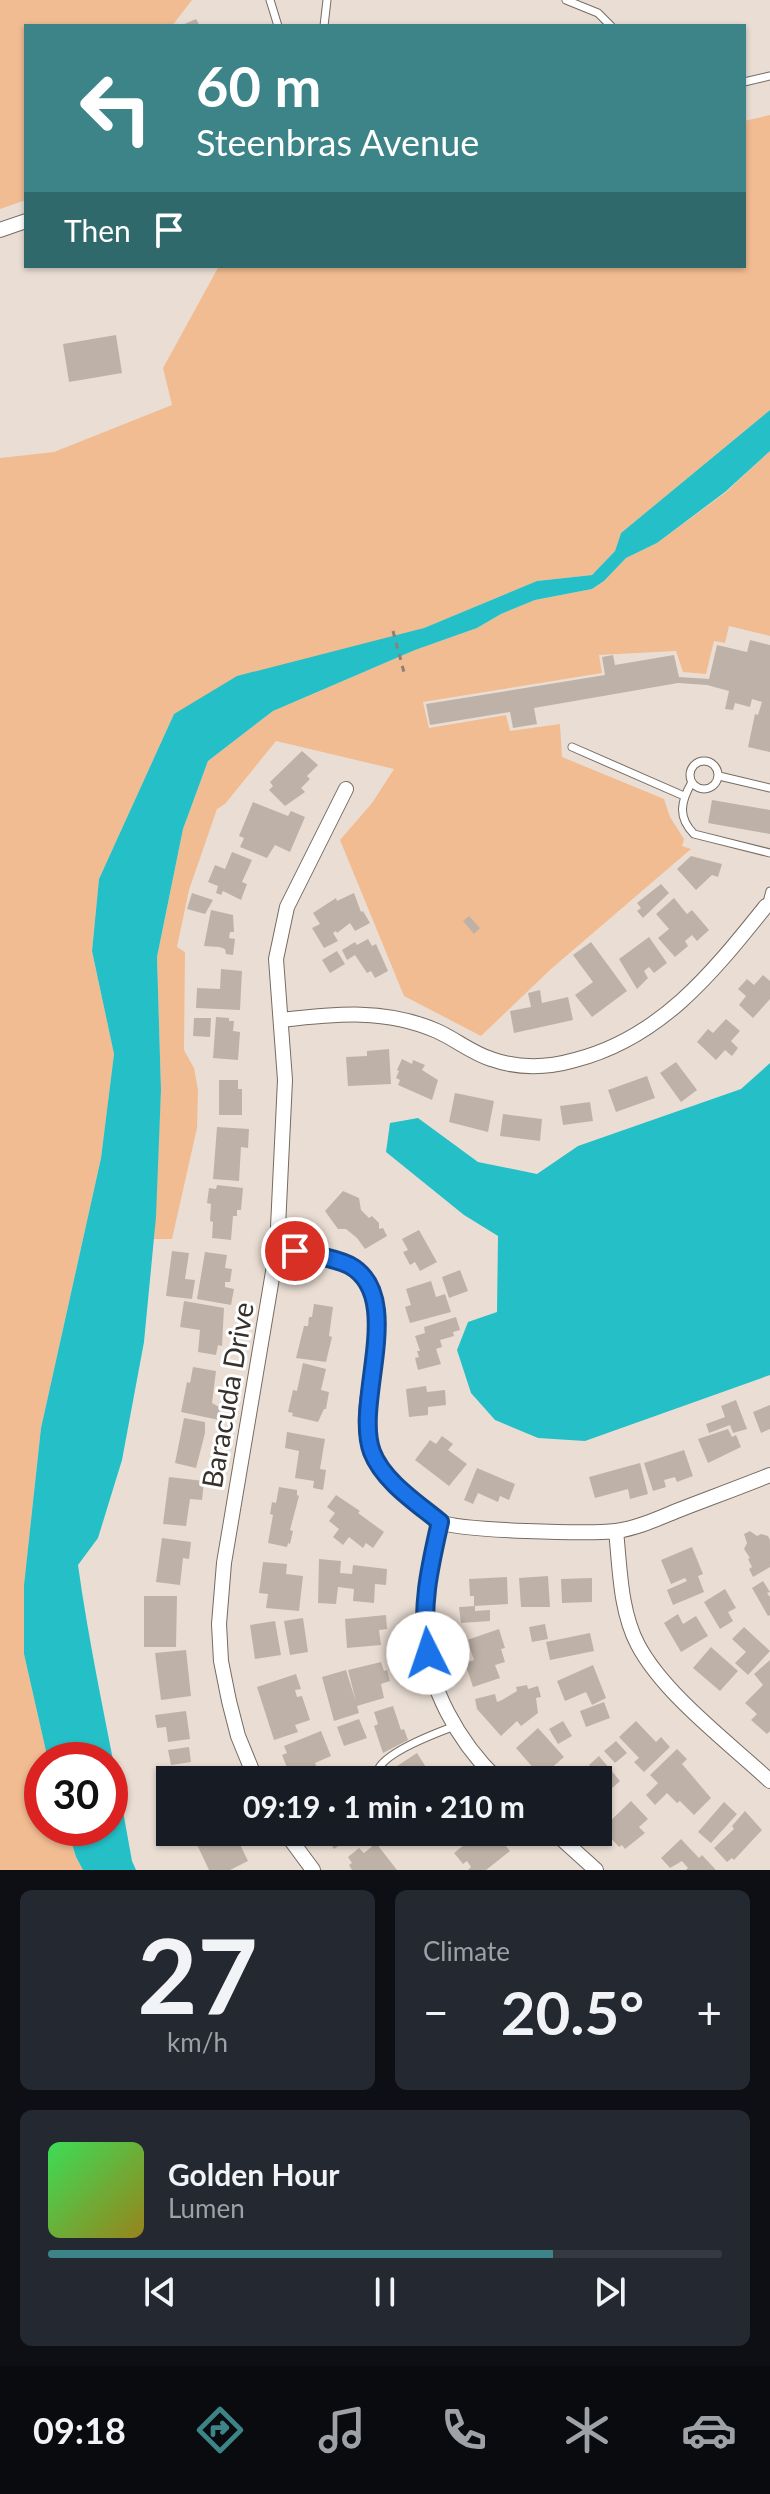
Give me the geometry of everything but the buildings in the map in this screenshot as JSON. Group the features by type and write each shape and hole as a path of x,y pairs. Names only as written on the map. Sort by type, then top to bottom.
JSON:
{"street":[{"path":"0,230 24,222"},
{"name":"Baracuda Drive","path":"250,1766 229,1701 221,1661 219,1624 224,1563 277,1248 285,1080 276,959 281,925 300,877 346,789"},
{"path":"281,1020 337,1013 388,1016 436,1031 490,1059 513,1065 558,1065 625,1042 667,1016 702,984 768,899"},
{"path":"277,1248 335,1259 352,1267 367,1283 375,1307 376,1339 366,1423 373,1456 382,1470 440,1522 470,1527 616,1531 640,1525 770,1475"},
{"path":"440,1522 427,1579 424,1632 431,1674 455,1726 485,1766"},
{"path":"616,1531 626,1610 637,1643 655,1672 678,1696 770,1781"},
{"path":"295,1846 313,1870"},
{"path":"569,1846 596,1870"}],"lane":[{"path":"270,0 277,24"},
{"path":"324,24 327,0"},
{"path":"566,0 598,13 609,24"},
{"path":"746,82 770,76"},
{"path":"572,747 684,796"},
{"path":"692,782 702,789 708,789 717,782 716,766 706,760 692,767 692,782 681,804 684,819 694,834 770,853"},
{"path":"719,776 770,788"},
{"path":"380,1766 405,1749 455,1726"}],"path":[{"path":"393,631 405,676"}],"shaded area":[{"path":"0,0 192,0 174,24 24,24 24,201 0,209"},
{"path":"770,115 770,410 621,533 615,551 592,575 537,581 424,628 174,714 99,879 92,951 114,1054 101,1158 41,1428 24,1585 24,1654 44,1742 24,1742 24,1846 73,1846 83,1870 0,1870 0,458 54,452 172,405 163,368 218,268 746,268 746,121"},
{"path":"770,451 770,636 729,626 725,643 714,641 706,674 683,672 676,651 599,655 602,673 423,702 429,728 506,715 510,731 560,724 562,757 664,799 670,817 684,839 682,846 691,849 551,969 481,1036 404,996 340,840 372,803 394,769 276,741 225,804 217,809 189,890 177,947 185,952 184,1050 194,1068 198,1090 197,1128 172,1239 154,1239 161,1090 157,957 183,829 208,761 273,711 415,650 477,628 535,600 592,589 626,558 657,543 725,493"}],"water":[{"path":"770,410 770,451 725,492 657,543 626,558 592,589 535,600 477,628 415,650 273,711 208,761 183,829 157,957 161,1090 156,1217 144,1342 122,1460 98,1538 78,1565 109,1742 44,1742 24,1654 24,1585 41,1428 101,1158 114,1054 92,951 99,879 174,714 237,676 424,628 537,581 592,575 615,551 621,533"},
{"path":"770,1063 770,1375 585,1441 538,1438 495,1420 471,1393 457,1350 468,1322 497,1312 498,1236 464,1215 386,1152 390,1123 418,1118 478,1162 537,1174 578,1146 741,1089"},
{"path":"128,1840 136,1870 83,1870 73,1846 128,1846"}],"route":[{"path":"295,1251 335,1259 352,1267 367,1283 375,1307 376,1339 366,1423 373,1456 382,1470 440,1522 427,1579 424,1632 428,1653"}]}
